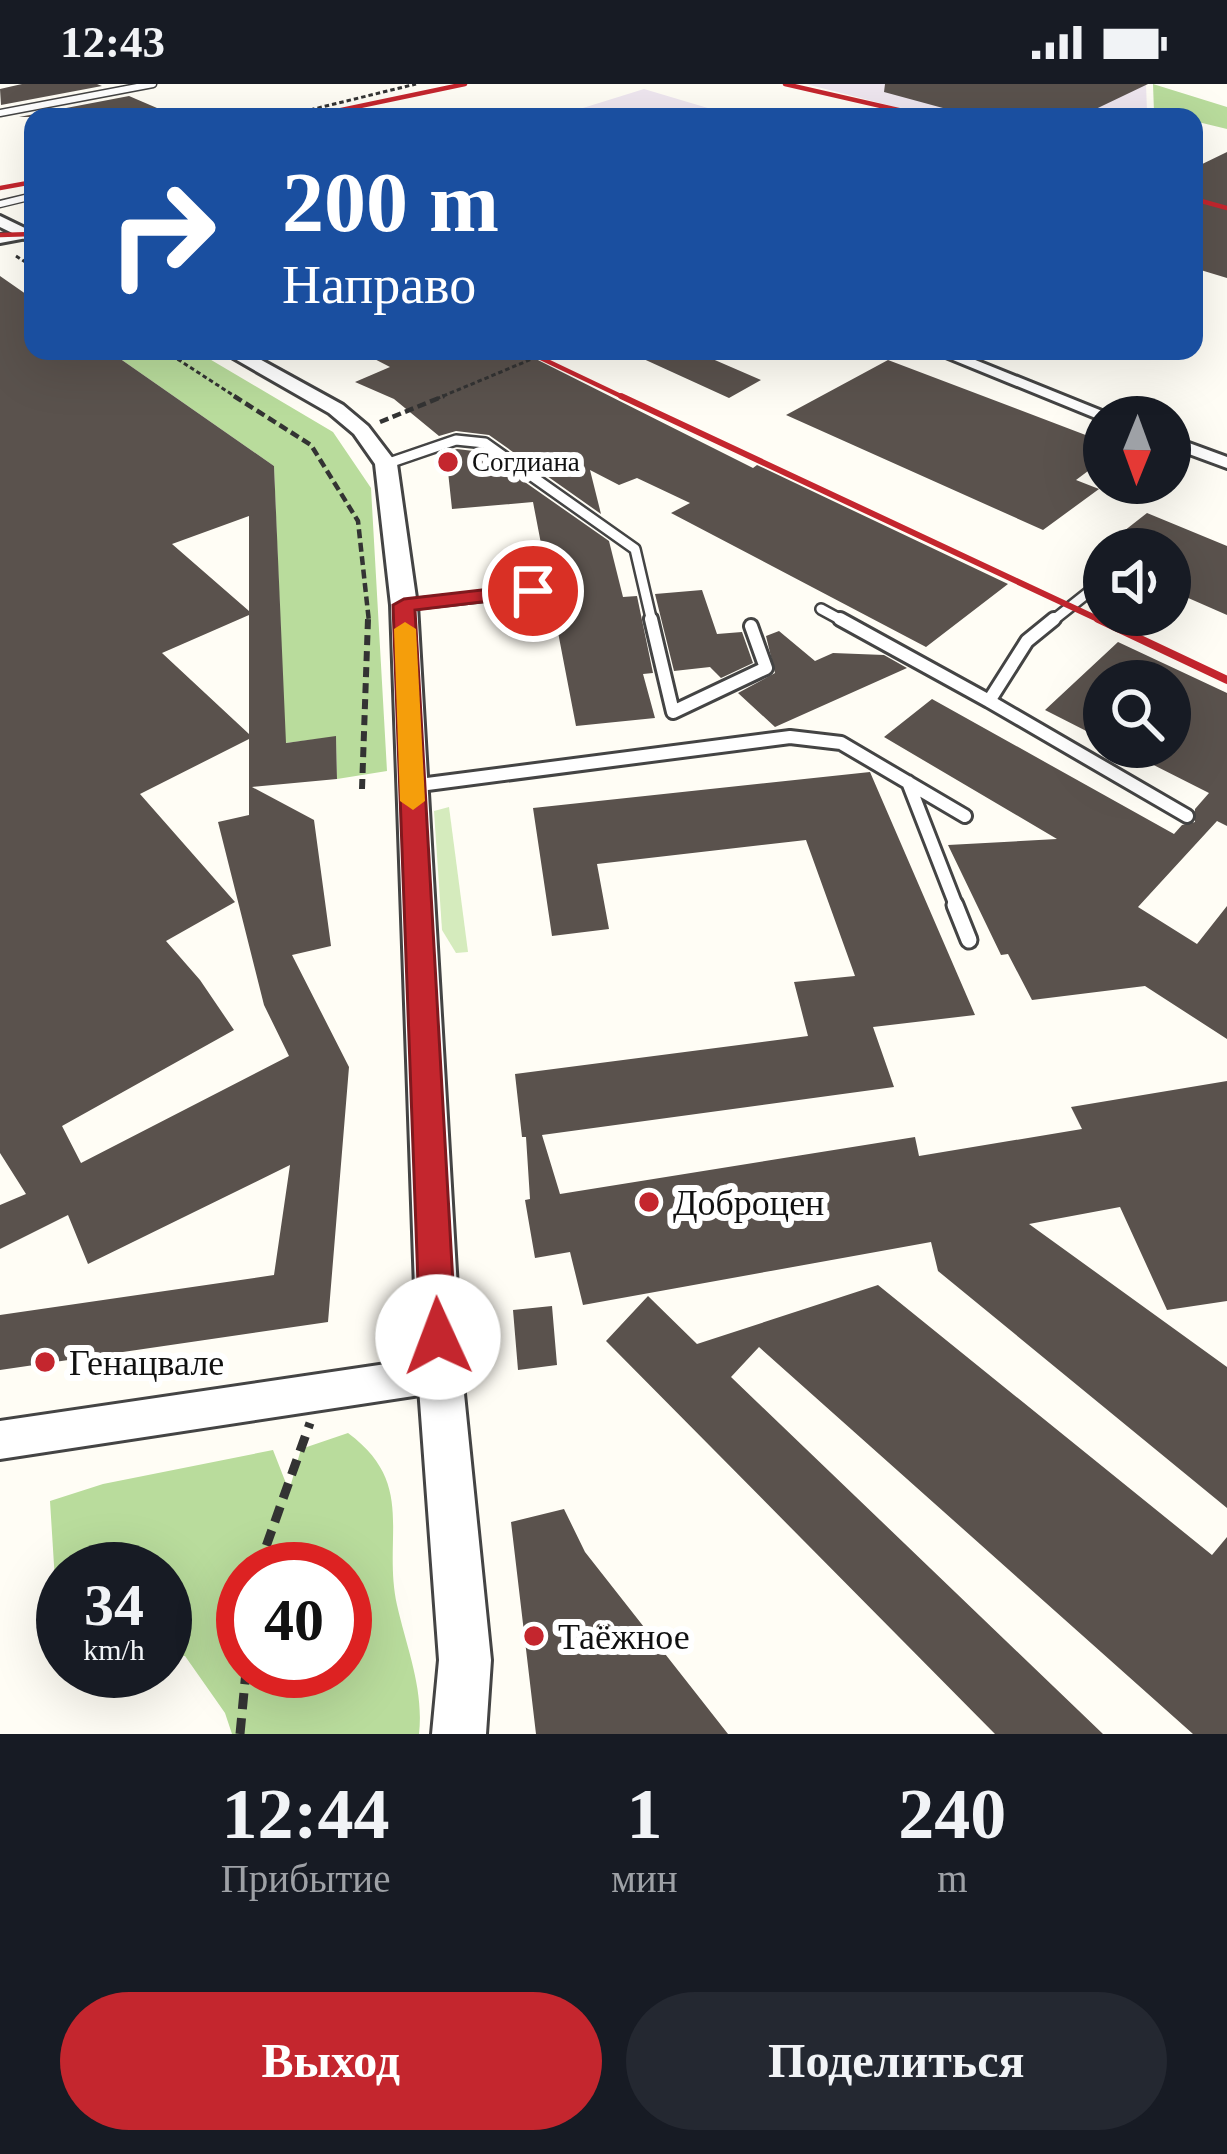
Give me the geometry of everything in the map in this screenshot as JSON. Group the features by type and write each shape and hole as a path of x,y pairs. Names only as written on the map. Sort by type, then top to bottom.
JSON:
{"street":[{"path":"246,360 336,409 361,430 386,464 404,605 440,1375 464,1660 459,1734"},
{"path":"962,360 1083,407"},
{"path":"1191,449 1227,463"},
{"path":"0,1440 440,1375"}],"lane":[{"path":"26,108 153,84"},
{"path":"386,464 456,440 485,443 635,549 673,712 766,668 751,626"},
{"path":"404,605 533,591 538,624"},
{"path":"989,701 1027,640 1083,597"},
{"path":"821,609 1187,815"},
{"path":"412,786 790,737 841,743 964,816"},
{"path":"907,780 969,940"}],"path":[{"path":"318,108 416,84"},
{"path":"14,255 24,261"},
{"path":"179,360 311,446 358,521 370,634 362,789"},
{"path":"361,430 529,360"},
{"path":"268,1542 322,1392"},
{"path":"240,1734 243,1698"}],"shaded area":[{"path":"806,84 1146,84 1147,108 899,108"},
{"path":"644,89 708,108 583,108"}],"green space":[{"path":"1153,84 1227,107 1227,129 1203,123 1203,108 1154,108"},
{"path":"122,360 211,360 333,432 371,488 387,771 337,779 336,737 285,743 274,466"},
{"path":"449,807 468,952 456,953 442,930 434,811"},
{"path":"348,1433 383,1472 393,1512 393,1580 417,1685 419,1734 232,1734 225,1713 192,1666 192,1542 53,1542 50,1501 103,1484 273,1450 289,1491 301,1449"}],"building":[{"path":"22,84 102,86 1,105 0,89"},
{"path":"885,84 1148,84 1098,108 943,108 884,92"},
{"path":"129,96 157,108 66,108"},
{"path":"1227,152 1227,278 1203,271 1203,164"},
{"path":"0,276 24,293 24,360 122,360 274,466 286,743 336,736 337,779 252,787 314,820 331,946 292,955 349,1067 328,1322 0,1370 0,1315 274,1275 290,1165 88,1264 68,1215 0,1249 0,1205 26,1194 0,1153","holes":["249,516 249,611 172,544","249,615 249,734 162,653","249,739 249,815 218,822 264,1005 289,1056 81,1163 62,1126 234,1030 166,941 235,902 140,794"]},
{"path":"376,360 538,360 753,468 757,465 1008,584 926,647 671,513 690,503 637,478 619,485 590,470 601,514 489,435 456,431 439,436 394,399 355,382 390,367"},
{"path":"646,360 715,360 761,380 729,398"},
{"path":"888,360 1083,434 1083,475 1076,480 1083,483 1083,501 1043,530 786,415"},
{"path":"457,449 482,452 609,541 623,597 637,596 653,673 643,674 655,718 576,726 533,502 452,509 446,453"},
{"path":"1147,513 1183,528 1128,528"},
{"path":"1191,531 1227,546 1227,615 1191,599"},
{"path":"702,590 717,634 742,632 753,663 721,678 710,667 674,671 655,594"},
{"path":"779,631 815,661 833,653 884,655 907,668 775,727 738,693 775,673 766,636"},
{"path":"1118,642 1156,660 1099,660"},
{"path":"1083,675 1083,729 1045,710"},
{"path":"1191,676 1227,693 1227,826 1217,821 1138,907 1197,944 1227,906 1227,1039 1145,986 1032,1000 1008,954 1001,955 948,845 1057,839 884,737 932,699 1174,834 1182,825 1195,822 1195,809 1209,793 1160,768 1191,768"},
{"path":"870,772 975,1015 873,1027 894,1087 542,1135 560,1194 915,1137 919,1156 1082,1129 1071,1107 1227,1081 1227,1301 1167,1310 1120,1207 1029,1224 1227,1367 1227,1508 938,1271 931,1242 583,1305 570,1252 535,1258 525,1200 530,1199 526,1137 522,1137 515,1074 808,1036 794,982 855,976 806,840 597,864 609,929 552,936 533,808"},
{"path":"878,1285 1212,1555 1227,1537 1227,1734 1193,1734 759,1347 731,1377 1103,1734 995,1734 606,1341 648,1296 697,1344"},
{"path":"552,1306 557,1365 518,1370 513,1310"},
{"path":"564,1509 585,1552 728,1734 536,1734 511,1522"}],"railway":[{"path":"351,108 465,84"},
{"path":"785,84 890,108"},
{"path":"0,188 24,184"},
{"path":"1203,201 1227,208"},
{"path":"0,235 24,234"},
{"path":"545,360 627,399"},
{"path":"621,396 1083,612"},
{"path":"1134,636 1227,680"}],"slow traffic":[{"path":"405,629 413,801"}],"place":[{"name":"Согдиана","path":"448,462"},
{"name":"Доброцен","path":"649,1202"},
{"name":"Генацвале","path":"45,1362"},
{"name":"Таёжное","path":"534,1636"}],"route":[{"path":"438,1337 404,605 533,591"}]}
